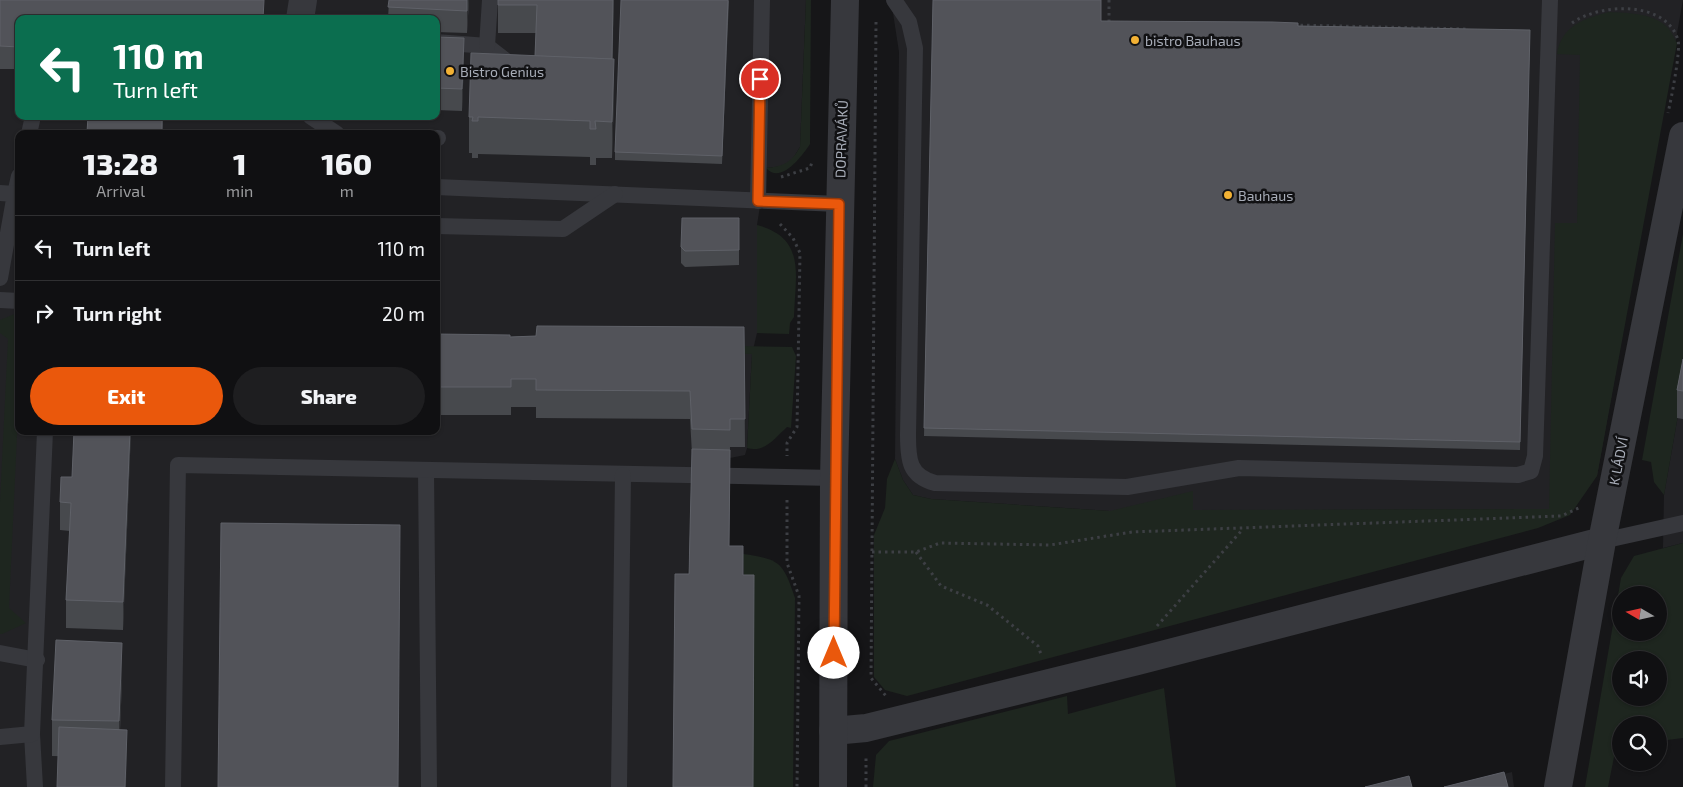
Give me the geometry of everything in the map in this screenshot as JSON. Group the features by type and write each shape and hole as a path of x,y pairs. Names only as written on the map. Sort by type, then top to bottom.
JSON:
{"street":[{"path":"301,15 303,0"},
{"name":"DOPRAVÁKŮ","path":"833,787 834,478 845,0"},
{"name":"K LÁDVÍ","path":"1558,787 1675,129"},
{"path":"833,731 866,728 1128,664 1602,541"}],"lane":[{"path":"487,46 490,0"},
{"path":"758,201 762,0"},
{"path":"894,0 908,22 915,48 908,451 916,474 924,480 935,482 1127,487 1239,468 1518,475 1531,471 1535,456 1550,0"},
{"path":"440,42 487,46 515,68"},
{"path":"316,120 331,130"},
{"path":"440,187 839,204"},
{"path":"0,278 11,194"},
{"path":"440,226 563,229 615,194"},
{"path":"0,300 15,301"},
{"path":"35,787 32,734 37,660 45,435"},
{"path":"173,787 178,465 834,478"},
{"path":"426,470 429,787"},
{"path":"619,787 622,475"},
{"path":"1602,541 1683,523"},
{"path":"0,653 37,660"},
{"path":"0,737 32,734"}],"path":[{"path":"1109,0 1109,21 1118,21"},
{"path":"1549,32 1563,32 1573,22 1588,14 1608,8 1643,10 1666,20 1679,41 1675,129"},
{"path":"1285,25 1472,29"},
{"path":"758,178 784,176 801,171 810,168 813,160"},
{"path":"872,552 916,552 940,543 1050,544 1132,532 1561,516 1589,504"},
{"path":"916,552 941,586 987,605 1038,646 1043,659"}],"shaded area":[{"path":"0,0 806,0 800,147 792,160 784,166 766,168 757,225 757,333 752,354 747,448 745,455 730,458 689,554 673,787 0,787"},
{"path":"806,0 811,0 810,144 791,167 778,173 772,172 766,168 786,163 800,147"},
{"name":"Bauhaus","path":"891,0 1683,0 1597,476 1549,509 1110,511 931,499 913,495 903,480 895,459 899,52"},
{"path":"1609,12 1639,14 1654,18 1668,28 1677,43 1597,476 1570,515 1538,528 907,696 885,690 874,677 874,535 885,508 887,479 895,459 903,480 913,495 931,499 1110,511 1193,491 1193,510 1549,509 1555,223 1577,223 1580,55 1557,54 1563,36 1569,30 1591,17"},
{"path":"757,225 773,231 784,239 791,249 795,260 794,317 790,323 789,334 757,333"},
{"path":"1683,234 1683,387 1664,495 1654,482 1651,462 1642,460"},
{"path":"15,314 15,435 17,435 9,608 26,623 2,634 0,634 0,502 8,339 0,333 0,320"},
{"path":"587,343 792,347 796,356 791,428 787,427 774,440 764,446 753,449 747,448 752,354 567,352"},
{"path":"1683,387 1683,543 1663,548 1664,495"},
{"path":"1683,543 1683,738 1667,740 1667,716 1612,716 1612,767 1608,787 1585,787 1612,630 1612,641 1668,641 1668,586 1620,586 1621,578 1634,556"},
{"path":"743,554 765,558 779,565 787,577 795,598 793,787 753,787"},
{"path":"1164,688 1176,787 873,787 876,755 889,741 1067,696 1068,714"},
{"path":"1512,772 1514,787 1450,787"}],"building":[{"path":"0,0 264,0 263,15 15,15 15,47 0,46"},
{"path":"389,0 467,0 467,11 388,7"},
{"path":"498,0 613,0 612,59 535,56 537,5 498,5"},
{"path":"621,0 728,0 722,156 615,152"},
{"name":"Bauhaus","path":"933,0 1101,0 1101,21 1272,22 1298,23 1298,26 1530,30 1520,442 924,428"},
{"path":"440,37 464,38 462,89 440,88"},
{"path":"471,53 614,59 612,122 595,121 596,129 590,129 590,121 478,117 478,121 472,121 473,117 469,117"},
{"path":"88,120 162,120 162,130 87,130"},
{"path":"682,218 739,218 739,250 685,251 681,247"},
{"path":"537,326 744,327 745,419 730,419 730,430 692,429 690,391 536,390 536,379 511,379 511,387 440,387 440,334 510,335 510,337 536,336"},
{"path":"1683,359 1683,391 1677,390"},
{"path":"74,435 130,435 123,602 66,600 71,503 60,502 61,477 72,477"},
{"path":"692,449 730,450 729,546 743,546 743,575 754,575 753,787 673,787 675,574 689,574"},
{"path":"221,523 400,525 398,787 218,787"},
{"path":"56,640 122,643 119,721 52,720"},
{"path":"59,727 127,730 125,787 57,787"},
{"path":"1504,772 1508,787 1444,787"},
{"path":"1409,776 1412,787 1365,787"}],"place":[{"name":"bistro Bauhaus","path":"1135,40"},
{"name":"Bistro Genius","path":"450,71"},
{"name":"Bauhaus","path":"1228,195"}],"route":[{"path":"760,79 758,201 839,204 834,478 834,653"}]}
